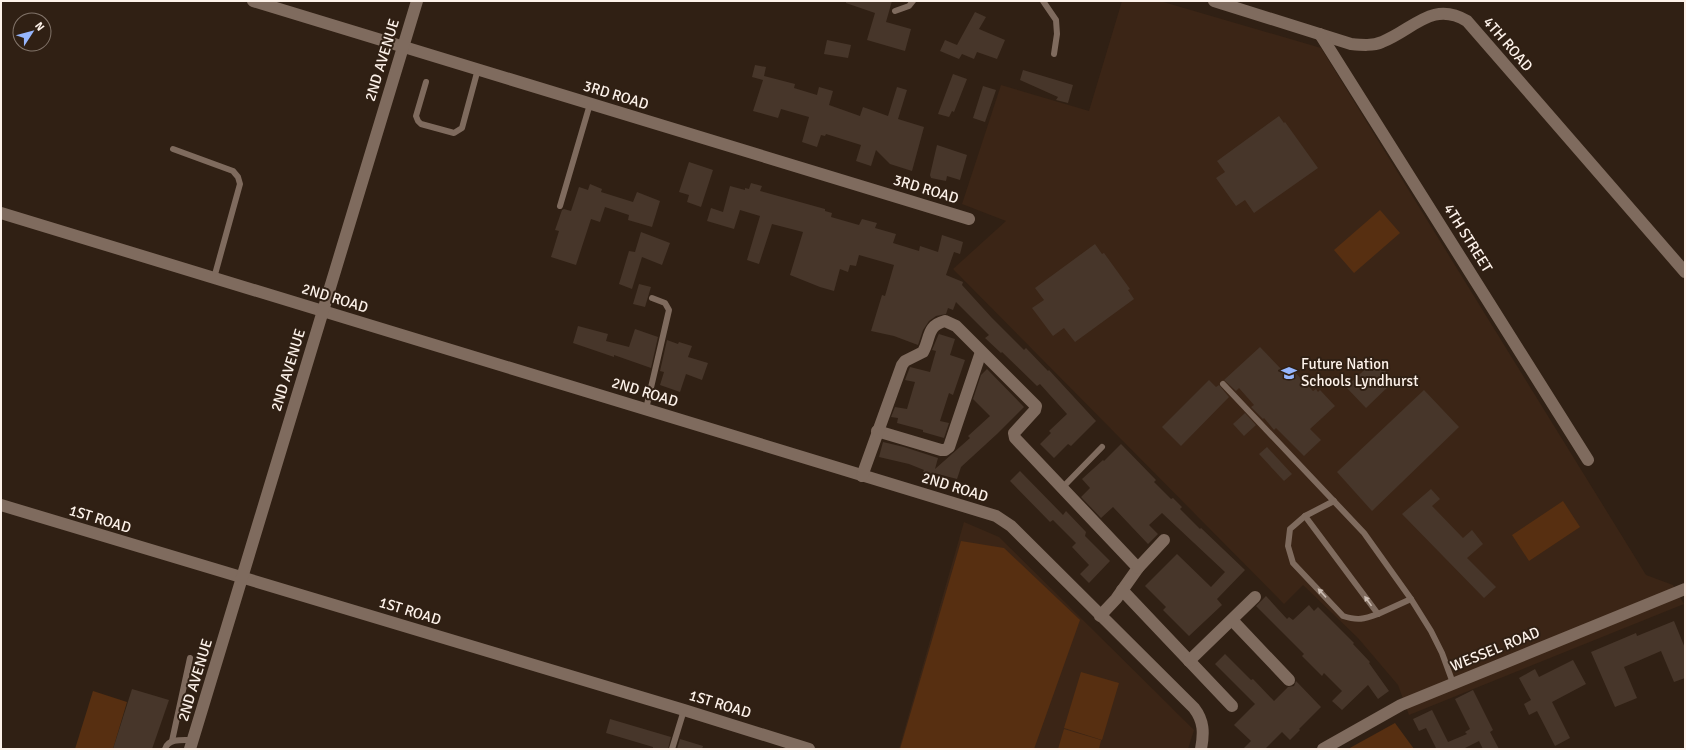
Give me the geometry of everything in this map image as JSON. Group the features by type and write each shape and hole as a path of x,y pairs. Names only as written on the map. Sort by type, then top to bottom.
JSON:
{"street":[{"name":"3RD ROAD","path":"254,1 969,219"},
{"name":"2ND AVENUE","path":"192,744 417,1"},
{"name":"4TH ROAD","path":"1214,1 1351,44 1364,45 1382,42 1428,16 1436,14 1457,15 1467,21 1685,272"},
{"name":"4TH STREET","path":"1320,34 1588,460"},
{"name":"2ND ROAD","path":"1,213 646,409 1001,519 1011,526 1194,708 1199,714 1203,725 1201,749"},
{"path":"862,476 902,365 905,361 923,352 930,332 935,325 945,321 956,326 1035,404 1035,410 1014,433 1014,436 1138,568"},
{"path":"877,431 941,450 945,450 949,447 981,352"},
{"name":"1ST ROAD","path":"1,505 809,749"},
{"path":"1100,616 1138,568 1164,540"},
{"name":"WESSEL ROAD","path":"1323,749 1401,705 1685,589"},
{"path":"1122,590 1232,706"},
{"path":"1189,661 1255,597"},
{"path":"1232,620 1289,680"}],"lane":[{"path":"895,11 909,6 913,1"},
{"path":"1043,1 1056,20 1057,34 1054,54"},
{"path":"426,82 416,116 418,121 421,124 454,133 462,128 478,69"},
{"path":"560,206 590,104"},
{"path":"173,150 233,171 238,177 240,184 214,278"},
{"path":"646,409 669,310 665,303 652,298"},
{"path":"1223,384 1364,533 1411,599 1442,653 1453,683"},
{"path":"1063,487 1102,447"},
{"path":"1334,502 1306,516 1290,529 1288,546 1293,563 1343,616 1354,620 1364,619 1378,614 1411,599"},
{"path":"1306,516 1378,614"},
{"path":"165,749 166,746 172,741 190,658"},
{"path":"672,749 684,710"},
{"path":"172,741 192,744"}],"shaded area":[{"name":"Future Nation Schools Lyndhurst","path":"1122,1 1160,1 1321,48 1646,575 1673,585 1684,604 1409,715 1398,685 1358,638 1303,585 1284,604 953,269 1006,221 962,204 1001,85 1089,111"},
{"path":"1380,210 1400,233 1354,273 1334,250"},
{"path":"1563,501 1580,527 1529,561 1512,535"},
{"path":"964,522 999,537 1194,730 1188,749 899,749"},
{"path":"961,541 1004,548 1080,620 1034,749 900,749"},
{"path":"1081,672 1119,683 1102,740 1064,728"},
{"path":"93,691 127,702 113,749 75,749"},
{"path":"1395,723 1414,749 1348,749"},
{"path":"1064,729 1101,740 1099,749 1058,749"}],"building":[{"path":"846,1 892,1 886,22 911,29 905,51 867,40 875,13 846,3"},
{"path":"975,12 986,17 979,29 1005,40 997,59 977,52 974,59 962,54 959,59 940,51 945,40 957,45"},
{"path":"827,40 851,45 848,58 824,54"},
{"path":"755,65 766,67 764,76 795,84 794,88 817,95 819,87 833,91 829,105 860,116 863,107 888,116 897,87 907,90 898,119 924,127 912,171 890,164 876,150 871,166 856,161 861,145 826,134 825,136 821,135 817,147 802,142 809,117 781,109 778,118 753,111 763,80 752,77"},
{"path":"1023,70 1073,85 1068,103 1056,100 1058,97 1020,80"},
{"path":"953,74 967,79 954,112 952,111 949,117 938,114"},
{"path":"983,86 996,90 985,122 973,118"},
{"path":"1279,116 1284,123 1285,122 1318,168 1254,213 1245,200 1236,206 1216,178 1225,172 1217,161"},
{"path":"937,145 967,155 960,180 947,176 946,181 931,178 930,175"},
{"path":"689,162 713,170 701,207 687,202 689,195 679,192"},
{"path":"751,183 762,186 760,191 825,209 825,211 832,213 831,217 859,225 862,219 877,223 875,228 896,234 893,243 919,251 920,246 938,252 942,235 963,242 960,254 954,252 946,275 963,282 962,285 992,318 1024,350 1026,348 1048,371 1049,370 1096,421 1071,446 1068,444 1054,458 1040,444 1051,433 1049,431 1067,414 1040,384 1037,386 1002,352 1001,353 985,338 989,335 956,302 953,310 948,308 946,314 936,316 929,321 923,330 918,345 894,336 871,331 882,295 885,296 894,265 859,255 856,266 850,265 848,272 840,269 834,291 820,287 790,275 803,232 772,224 759,264 747,260 760,216 740,210 734,229 707,221 711,208 723,212 730,186 745,190 745,188 749,189"},
{"path":"590,184 602,189 601,192 633,202 637,192 660,201 652,227 628,220 629,215 605,207 600,222 591,219 576,265 551,257 559,231 555,230 562,210 564,209 571,211 579,187 588,190"},
{"path":"641,232 670,243 662,265 642,257 632,289 619,284 629,251 635,252"},
{"path":"1095,244 1102,254 1104,253 1130,289 1128,290 1134,299 1075,342 1064,328 1053,336 1032,308 1044,300 1035,288"},
{"path":"639,284 651,287 645,307 633,304"},
{"path":"578,326 608,334 606,341 629,347 635,329 658,337 651,368 573,343"},
{"path":"940,331 939,334 955,339 950,355 965,360 953,395 949,393 940,421 949,423 944,438 923,432 923,430 897,423 898,418 891,417 895,407 907,409 915,382 905,380 910,367 930,372 936,351 932,350"},
{"path":"667,340 678,344 679,342 692,346 688,357 708,363 702,380 686,374 680,392 660,385 664,372 660,371"},
{"path":"1260,347 1283,371 1288,365 1313,391 1316,389 1318,392 1320,390 1335,406 1310,429 1321,440 1304,456 1276,428 1274,430 1264,418 1263,419 1251,407 1254,405 1239,388 1236,391 1224,380"},
{"path":"1375,360 1394,381 1366,408 1346,387"},
{"path":"987,369 1024,407 961,467 957,479 934,473 933,475 923,472 924,470 909,464 879,457 883,442 938,458 935,469 970,438 968,436 990,416 973,399 981,375"},
{"path":"1209,380 1216,387 1219,385 1229,397 1181,446 1162,427"},
{"path":"1424,390 1459,427 1372,511 1337,472"},
{"path":"1245,413 1256,425 1244,436 1233,424"},
{"path":"1121,444 1156,480 1154,482 1171,499 1173,498 1182,507 1180,509 1245,570 1217,599 1222,605 1189,636 1163,610 1166,607 1145,586 1177,554 1211,587 1225,572 1162,513 1149,525 1158,534 1148,544 1113,507 1101,518 1081,497 1090,488 1082,479 1103,460 1104,461"},
{"path":"1267,447 1292,474 1284,481 1259,454"},
{"path":"1020,471 1063,515 1066,511 1086,532 1085,536 1110,561 1089,583 1080,574 1089,565 1072,547 1076,543 1053,520 1050,522 1010,481"},
{"path":"1431,489 1440,499 1432,506 1463,538 1472,530 1483,544 1467,558 1496,587 1484,598 1402,514"},
{"path":"1266,596 1287,619 1289,617 1293,620 1309,605 1314,611 1318,607 1354,643 1353,644 1370,662 1369,663 1389,691 1378,699 1368,685 1342,710 1332,701 1342,691 1324,673 1322,676 1302,656 1304,654 1256,606"},
{"path":"1674,621 1685,648 1685,678 1674,682 1661,651 1624,667 1637,698 1615,707 1591,652 1636,633 1637,636"},
{"path":"1225,654 1251,680 1253,679 1274,701 1288,687 1294,686 1296,681 1321,707 1290,740 1282,732 1265,749 1243,749 1251,741 1234,725 1255,704 1215,664"},
{"path":"1573,660 1586,684 1552,702 1570,738 1555,746 1537,711 1529,715 1524,704 1531,700 1519,678 1535,669 1539,677"},
{"path":"132,689 169,700 152,749 113,749"},
{"path":"1473,690 1493,730 1490,732 1499,749 1483,749 1479,741 1463,749 1433,749 1436,748 1426,728 1419,731 1413,719 1432,710 1448,742 1467,734 1465,732 1470,729 1455,699"},
{"path":"610,719 671,737 668,749 653,749 653,747 606,733"},
{"path":"680,739 703,746 702,749 677,749"}],"place":[{"name":"Future Nation Schools Lyndhurst","path":"1289,373"}]}
